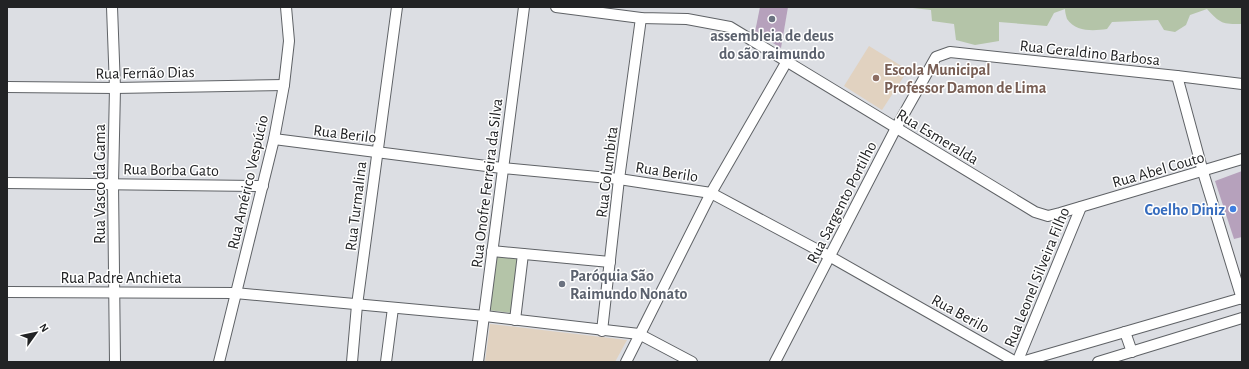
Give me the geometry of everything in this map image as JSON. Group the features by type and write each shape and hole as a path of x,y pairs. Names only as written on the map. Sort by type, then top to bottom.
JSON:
{"street":[{"name":"Rua Vasco da Gama","path":"112,7 115,88 113,184 115,362"},
{"name":"Rua Américo Vespúcio","path":"219,362 274,139 284,85 289,41 286,7"},
{"name":"Rua Turmalina","path":"352,362 357,305 397,7"},
{"name":"Rua Onofre Ferreira da Silva","path":"478,362 524,7"},
{"name":"Rua Esmeralda","path":"556,7 641,18 687,19 730,27 1035,212 1048,216 1081,207"},
{"name":"Rua Columbita","path":"602,331 619,179 641,18"},
{"name":"Rua Geraldino Barbosa","path":"936,57 950,52 1242,84"},
{"name":"Rua Sargento Portilho","path":"775,362 896,128 936,57"},
{"path":"626,362 711,193 787,61"},
{"path":"1019,361 1242,299 1203,172 1177,76"},
{"name":"Rua Fernão Dias","path":"7,87 115,88 284,85"},
{"name":"Rua Berilo","path":"274,139 502,168 619,179 711,193 1019,361"},
{"name":"Rua Abel Couto","path":"1081,207 1203,172 1242,159"},
{"name":"Rua Borba Gato","path":"7,183 263,186"},
{"name":"Rua Leonel Silveira Filho","path":"1019,361 1081,207"},
{"path":"492,251 610,262"},
{"path":"515,320 523,254"},
{"name":"Rua Padre Anchieta","path":"7,292 235,293 485,316 602,331 639,334"},
{"path":"386,362 393,308"},
{"path":"1098,362 1242,318"},
{"path":"1125,332 1132,352"},
{"path":"639,334 692,362"}],"shaded area":[{"name":"Escola Municipal Professor Damon de Lima","path":"869,46 908,70 882,110 844,86"},
{"path":"490,324 627,340 615,362 485,362"}],"green space":[{"path":"904,7 1242,7 1242,24 1222,22 1207,9 1190,15 1186,25 1175,32 1164,30 1158,20 1112,22 1107,29 1085,30 1075,26 1067,19 1065,9 1054,13 1047,26 999,22 999,41 975,45 956,40 954,24 932,21 931,10"},
{"path":"494,252 521,255 513,313 488,310"}],"building":[{"name":"assembleia de deus do são raimundo","path":"760,7 788,7 781,48 755,32"},
{"name":"Coelho Diniz","path":"1242,171 1242,237 1234,239 1215,181"}],"place":[{"name":"assembleia de deus do são raimundo","path":"772,19"},
{"name":"Escola Municipal Professor Damon de Lima","path":"876,78"},
{"name":"Coelho Diniz","path":"1233,209"},
{"name":"Paróquia São Raimundo Nonato","path":"562,284"}]}
